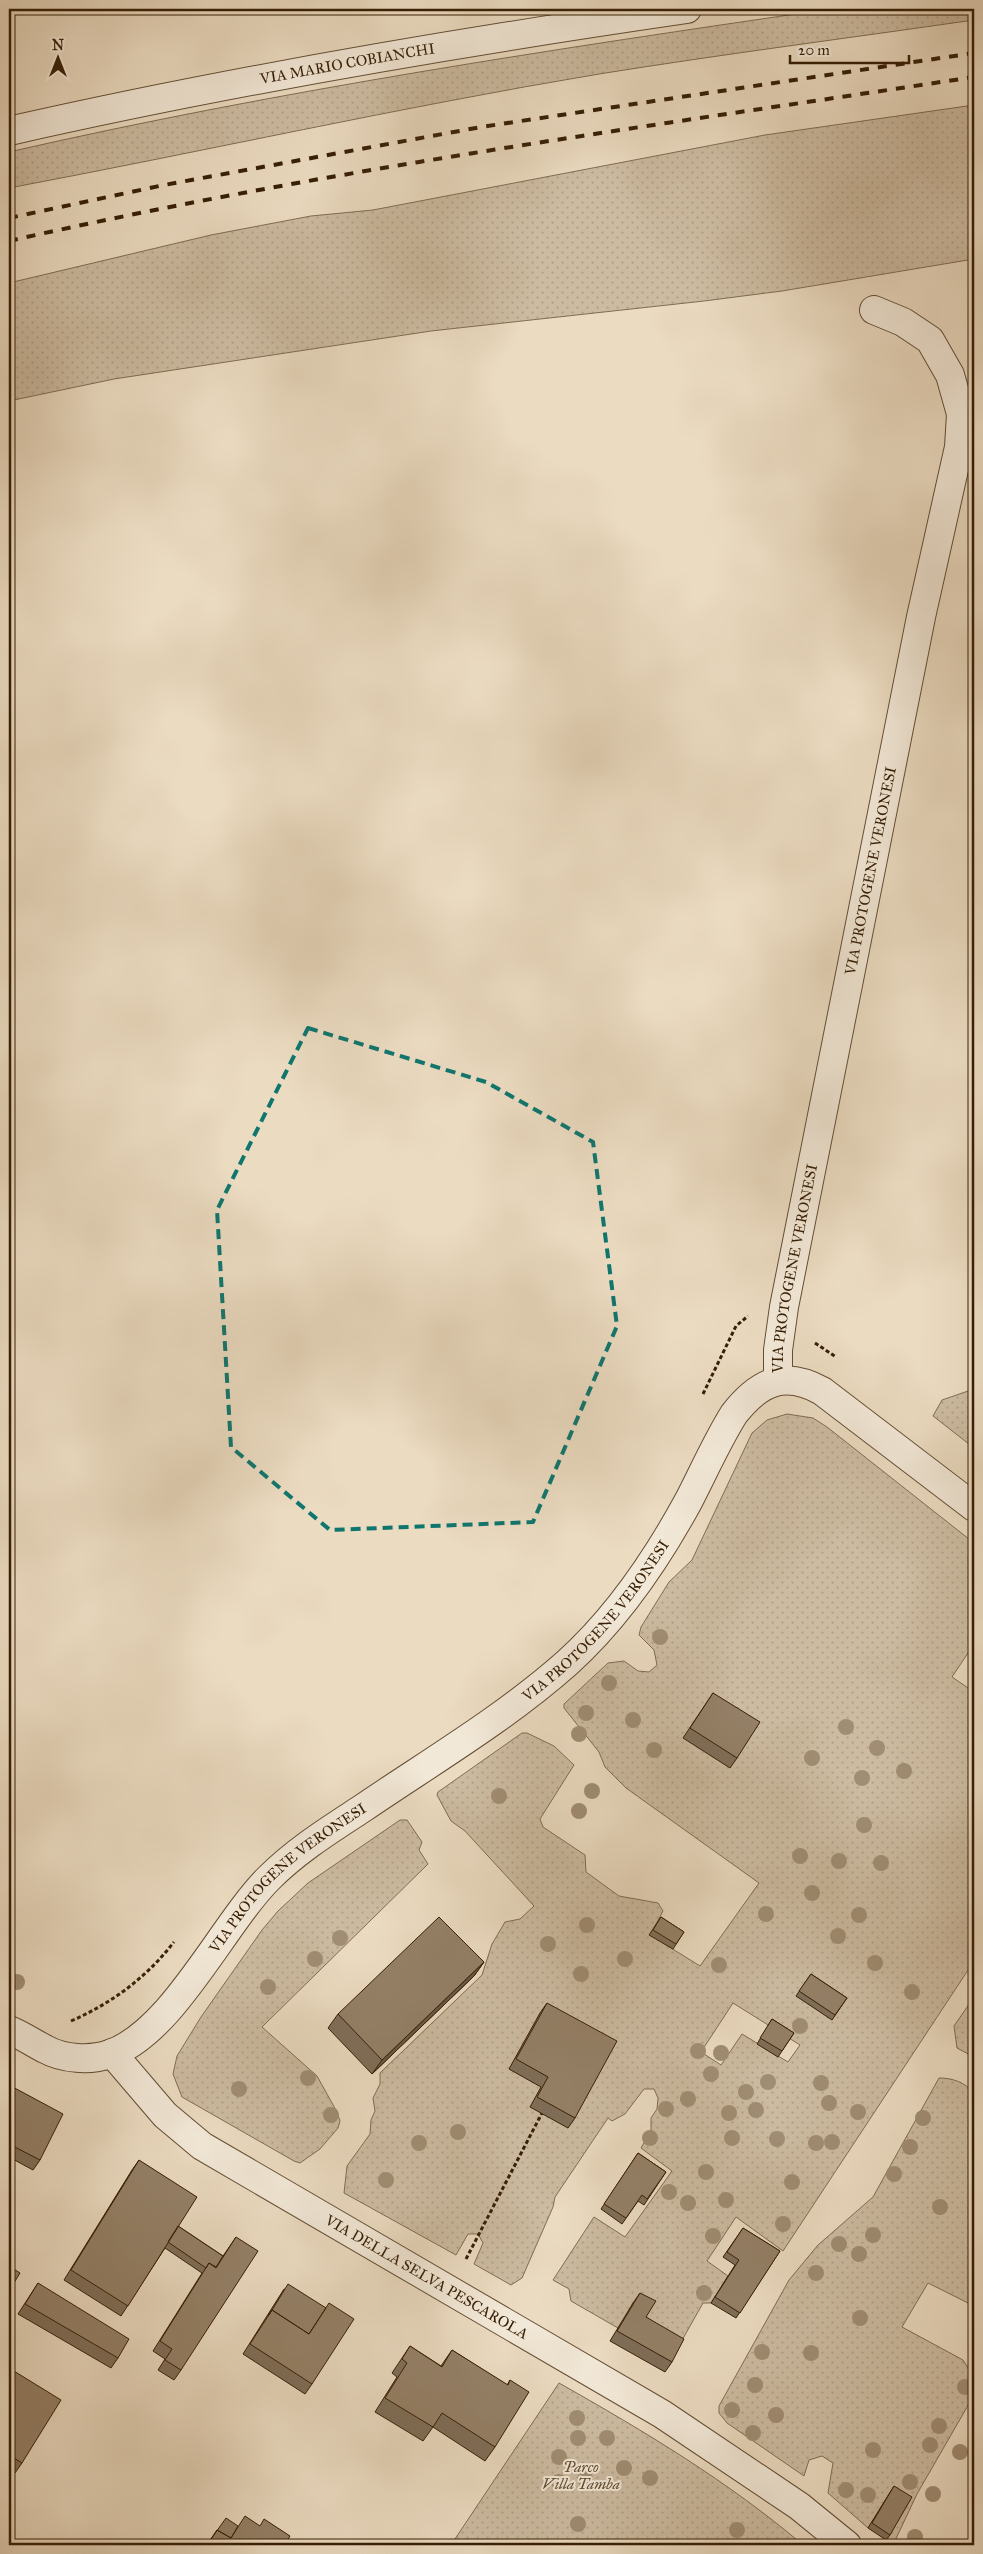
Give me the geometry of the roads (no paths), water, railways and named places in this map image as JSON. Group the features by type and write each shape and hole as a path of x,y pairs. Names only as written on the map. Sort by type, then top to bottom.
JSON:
{"street":[{"name":"VIA MARIO COBIANCHI","path":"9,132 161,98 391,55 642,12 687,9"},
{"name":"VIA PROTOGENE VERONESI","path":"112,2053 140,2036 166,2010 243,1907 286,1862 500,1716 540,1686 598,1633 642,1577 671,1531 734,1414 753,1392 778,1381 778,1350 786,1297 923,607 959,447 961,414 950,375 930,340 903,322 874,310"},
{"path":"778,1381 800,1381 822,1391 974,1508"},
{"path":"9,2030 56,2053 81,2058 98,2057 112,2053"},
{"name":"VIA DELLA SELVA PESCAROLA","path":"112,2053 165,2115 202,2146 696,2435 799,2506 847,2545"}],"railway":[{"path":"9,218 164,185 481,127 974,53"},
{"path":"9,241 129,215 369,170 611,131 974,77"}],"park label":[{"name":"Parco Villa Tamba","path":"581,2476"}]}
